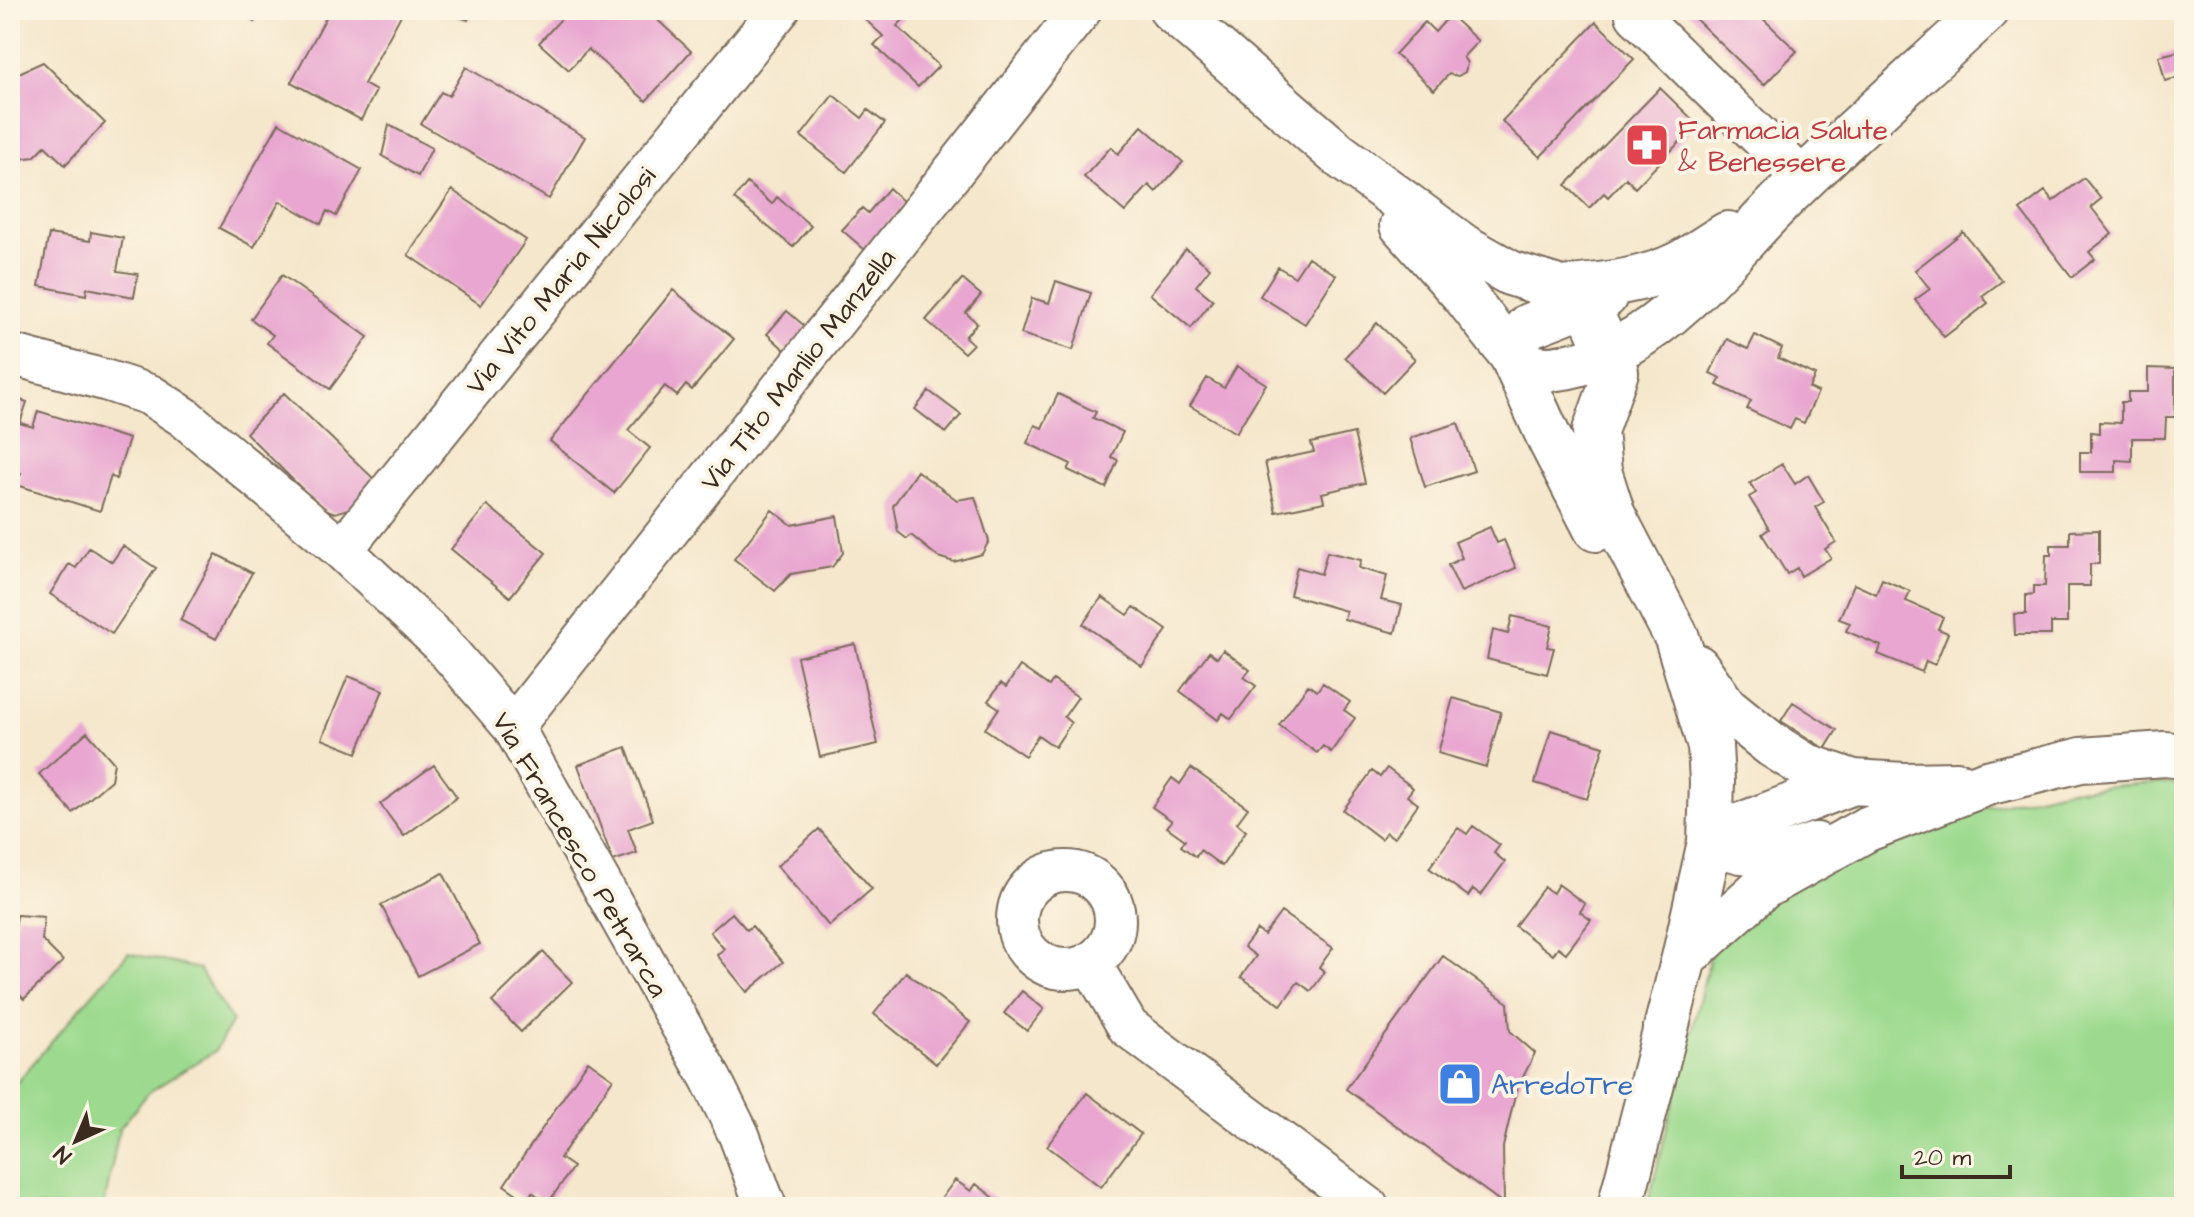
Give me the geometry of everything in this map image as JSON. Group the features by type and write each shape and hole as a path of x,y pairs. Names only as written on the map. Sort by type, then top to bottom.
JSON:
{"street":[{"name":"Via Vito Maria Nicolosi","path":"342,550 779,10"},
{"name":"Via Tito Manlio Manzella","path":"513,727 1081,10"},
{"path":"1172,10 1339,155 1464,247 1510,273 1574,297 1613,363"},
{"path":"1987,10 1792,190 1702,285 1613,363 1595,431 1599,471 1613,515 1677,638 1725,707 1772,745 1804,765 1853,782 1904,785 1987,783"},
{"path":"1636,15 1792,190"},
{"path":"1339,155 1464,295 1512,356 1606,551 1700,707"},
{"path":"1512,356 1516,340 1528,326 1574,297 1679,264 1792,190"},
{"name":"Via Francesco Petrarca","path":"10,354 150,395 184,417 342,550 441,643 513,727 711,1079 739,1135 766,1207"},
{"path":"1512,356 1536,368 1613,363"},
{"path":"1620,1207 1684,958 1710,842 1710,746 1677,638"},
{"path":"1710,842 1741,851 1782,856 1867,829 1987,783 2081,760 2165,754 2184,756"},
{"path":"1710,842 1739,826 1853,782"},
{"path":"1684,958 1763,887 1867,829"},
{"path":"1091,964 1128,1027 1368,1207"}],"green space":[{"path":"2184,783 2184,1207 1647,1207 1713,946 1792,885 1889,840 1983,808 2064,790"},
{"path":"128,953 199,969 232,1021 215,1051 149,1092 119,1129 104,1207 10,1207 10,1090"}],"building":[{"path":"240,10 264,10 254,22"},
{"path":"330,10 392,10 401,15 364,84 376,91 361,120 291,82"},
{"path":"438,10 472,10 468,20"},
{"path":"569,10 647,10 691,51 646,101 588,49 569,70 539,43"},
{"path":"855,10 913,10 897,26 939,66 918,87 874,45 883,36"},
{"path":"1686,10 1754,10 1797,51 1764,85"},
{"path":"1450,15 1478,41 1463,57 1467,63 1465,72 1458,76 1449,74 1434,90 1395,54 1425,22 1435,32"},
{"path":"1596,22 1634,59 1540,157 1502,121"},
{"path":"2180,51 2184,76 2165,81 2159,56"},
{"path":"43,62 105,123 65,165 45,146 34,157 10,160 10,77"},
{"path":"466,67 585,137 549,199 421,124 441,92 449,96"},
{"path":"1660,88 1697,124 1635,188 1626,178 1608,197 1604,193 1589,208 1566,185"},
{"path":"833,95 862,118 868,110 885,123 846,172 801,136"},
{"path":"279,123 362,170 336,216 327,211 321,224 280,201 254,247 219,228"},
{"path":"389,125 432,148 418,176 382,156"},
{"path":"1142,126 1183,162 1156,192 1149,185 1125,212 1084,177 1111,147 1118,154"},
{"path":"2084,178 2101,199 2091,207 2112,234 2089,252 2095,259 2072,277 2020,210 2045,191 2053,201"},
{"path":"747,183 772,204 777,197 811,226 793,247 734,199"},
{"path":"889,188 905,203 865,250 842,230 862,208 868,213"},
{"path":"452,190 526,240 481,305 408,255"},
{"path":"91,232 123,238 117,271 138,274 134,297 87,288 86,295 39,286 49,234 90,241"},
{"path":"1963,232 2002,281 1982,296 1988,303 1944,337 1915,300 1930,289 1915,270"},
{"path":"1186,249 1210,268 1196,286 1213,300 1191,328 1150,294"},
{"path":"1308,257 1336,275 1305,324 1260,296 1278,267 1295,277"},
{"path":"282,275 368,337 330,389 267,343 273,335 251,319"},
{"path":"962,279 981,295 966,313 977,323 965,337 973,344 964,353 926,320"},
{"path":"1056,281 1091,293 1073,350 1021,334 1032,298 1049,303"},
{"path":"673,290 734,339 692,390 686,385 677,396 665,386 628,430 650,448 614,493 550,441"},
{"path":"787,311 807,328 786,351 767,334"},
{"path":"1377,323 1415,359 1383,393 1345,357"},
{"path":"1755,335 1782,348 1778,358 1815,375 1809,388 1818,392 1804,423 1795,419 1790,429 1747,409 1751,401 1717,385 1721,378 1710,373 1727,339 1748,349"},
{"path":"1237,366 1266,384 1236,433 1190,406 1207,378 1224,388"},
{"path":"2148,368 2175,369 2175,417 2166,417 2165,438 2132,438 2132,461 2116,460 2116,472 2080,472 2080,452 2091,452 2091,432 2099,433 2099,422 2121,423 2121,402 2128,402 2128,392 2148,392"},
{"path":"929,391 961,415 946,433 915,409"},
{"path":"284,393 375,480 348,509 335,513 320,507 246,433"},
{"path":"1058,394 1096,412 1093,418 1123,432 1111,457 1118,460 1106,488 1068,470 1071,464 1027,443 1035,425 1042,428"},
{"path":"10,397 27,402 20,423 33,427 38,411 129,439 116,479 111,476 100,511 17,485 21,473 10,470"},
{"path":"1458,423 1474,471 1425,487 1410,438"},
{"path":"1354,433 1365,483 1322,493 1324,502 1276,512 1265,462 1314,452 1311,443"},
{"path":"1782,464 1795,484 1808,475 1824,502 1815,507 1836,542 1825,549 1831,558 1801,576 1797,568 1787,574 1762,534 1769,529 1749,497 1756,493 1750,483"},
{"path":"917,471 957,500 975,497 989,541 982,554 954,562 938,557 911,535 907,539 898,532 893,506"},
{"path":"487,505 546,553 510,597 451,549"},
{"path":"772,510 792,525 837,516 843,553 832,567 791,574 775,591 734,559"},
{"path":"1490,527 1497,543 1504,540 1516,568 1461,592 1448,565 1462,558 1455,542"},
{"path":"2099,530 2099,564 2090,564 2090,586 2067,586 2067,623 2051,623 2051,635 2015,635 2014,614 2026,614 2026,595 2034,594 2034,586 2045,586 2046,555 2051,555 2051,545 2070,545 2070,531"},
{"path":"123,546 156,568 112,634 50,594 69,564 76,568 89,548 112,562"},
{"path":"1327,552 1361,560 1359,568 1387,576 1381,600 1402,605 1395,633 1344,619 1346,611 1290,595 1297,567 1321,574"},
{"path":"216,554 252,573 216,639 180,620"},
{"path":"1882,579 1910,591 1906,601 1943,617 1938,629 1948,633 1935,665 1926,661 1922,672 1878,654 1881,646 1846,631 1850,623 1839,619 1854,584 1876,594"},
{"path":"1102,597 1128,615 1134,607 1167,630 1142,666 1083,624"},
{"path":"1512,616 1552,626 1547,647 1554,648 1547,674 1487,659 1493,630 1508,634"},
{"path":"855,644 878,744 820,757 797,657"},
{"path":"1223,650 1250,670 1244,677 1256,686 1231,719 1223,713 1218,720 1180,691 1209,652 1217,658"},
{"path":"1020,666 1049,686 1053,680 1078,697 1064,717 1071,723 1055,747 1038,735 1025,756 985,729 999,708 988,701 1001,683 1006,687"},
{"path":"348,676 383,690 357,753 322,739"},
{"path":"1323,683 1350,702 1344,710 1355,718 1331,752 1323,746 1317,753 1279,725 1308,685 1317,691"},
{"path":"1453,698 1501,712 1486,767 1438,753"},
{"path":"1793,702 1837,730 1825,749 1781,721"},
{"path":"1551,730 1604,746 1587,799 1535,783"},
{"path":"87,732 114,763 111,780 73,813 39,774"},
{"path":"626,747 653,820 628,829 637,853 613,861 578,765"},
{"path":"434,765 457,797 404,836 380,804"},
{"path":"1191,768 1248,808 1237,823 1246,831 1222,866 1200,850 1196,857 1181,846 1185,840 1167,827 1172,821 1152,807 1172,778 1180,784"},
{"path":"1387,768 1413,788 1407,796 1418,804 1394,838 1386,832 1381,839 1343,810 1372,771 1380,777"},
{"path":"1473,826 1500,845 1494,853 1505,862 1481,895 1473,889 1468,896 1429,868 1458,828 1467,834"},
{"path":"819,829 872,889 829,926 777,866"},
{"path":"443,873 480,944 418,976 381,905"},
{"path":"1558,884 1585,904 1580,912 1591,920 1566,953 1558,947 1553,955 1515,926 1544,887 1553,893"},
{"path":"1281,912 1333,948 1319,967 1325,972 1311,991 1298,982 1281,1005 1241,977 1256,956 1244,947 1257,930 1264,935"},
{"path":"732,913 747,930 752,926 783,962 747,992 717,955 724,949 710,932"},
{"path":"17,915 44,917 42,940 63,961 24,999 10,986 10,940 14,935"},
{"path":"543,952 572,982 521,1032 492,1002"},
{"path":"1443,956 1508,1003 1510,1031 1535,1053 1516,1091 1503,1147 1504,1204 1346,1089"},
{"path":"906,972 970,1022 936,1064 874,1014"},
{"path":"1022,991 1044,1009 1027,1031 1004,1013"},
{"path":"588,1061 613,1079 560,1158 573,1167 548,1203 532,1192 527,1201 504,1185"},
{"path":"1087,1093 1141,1134 1101,1187 1047,1146"},
{"path":"955,1180 971,1191 976,1184 1006,1207 935,1207"}],"place":[{"name":"Farmacia Salute & Benessere","path":"1647,145"},
{"name":"ArredoTre","path":"1460,1084"}]}
